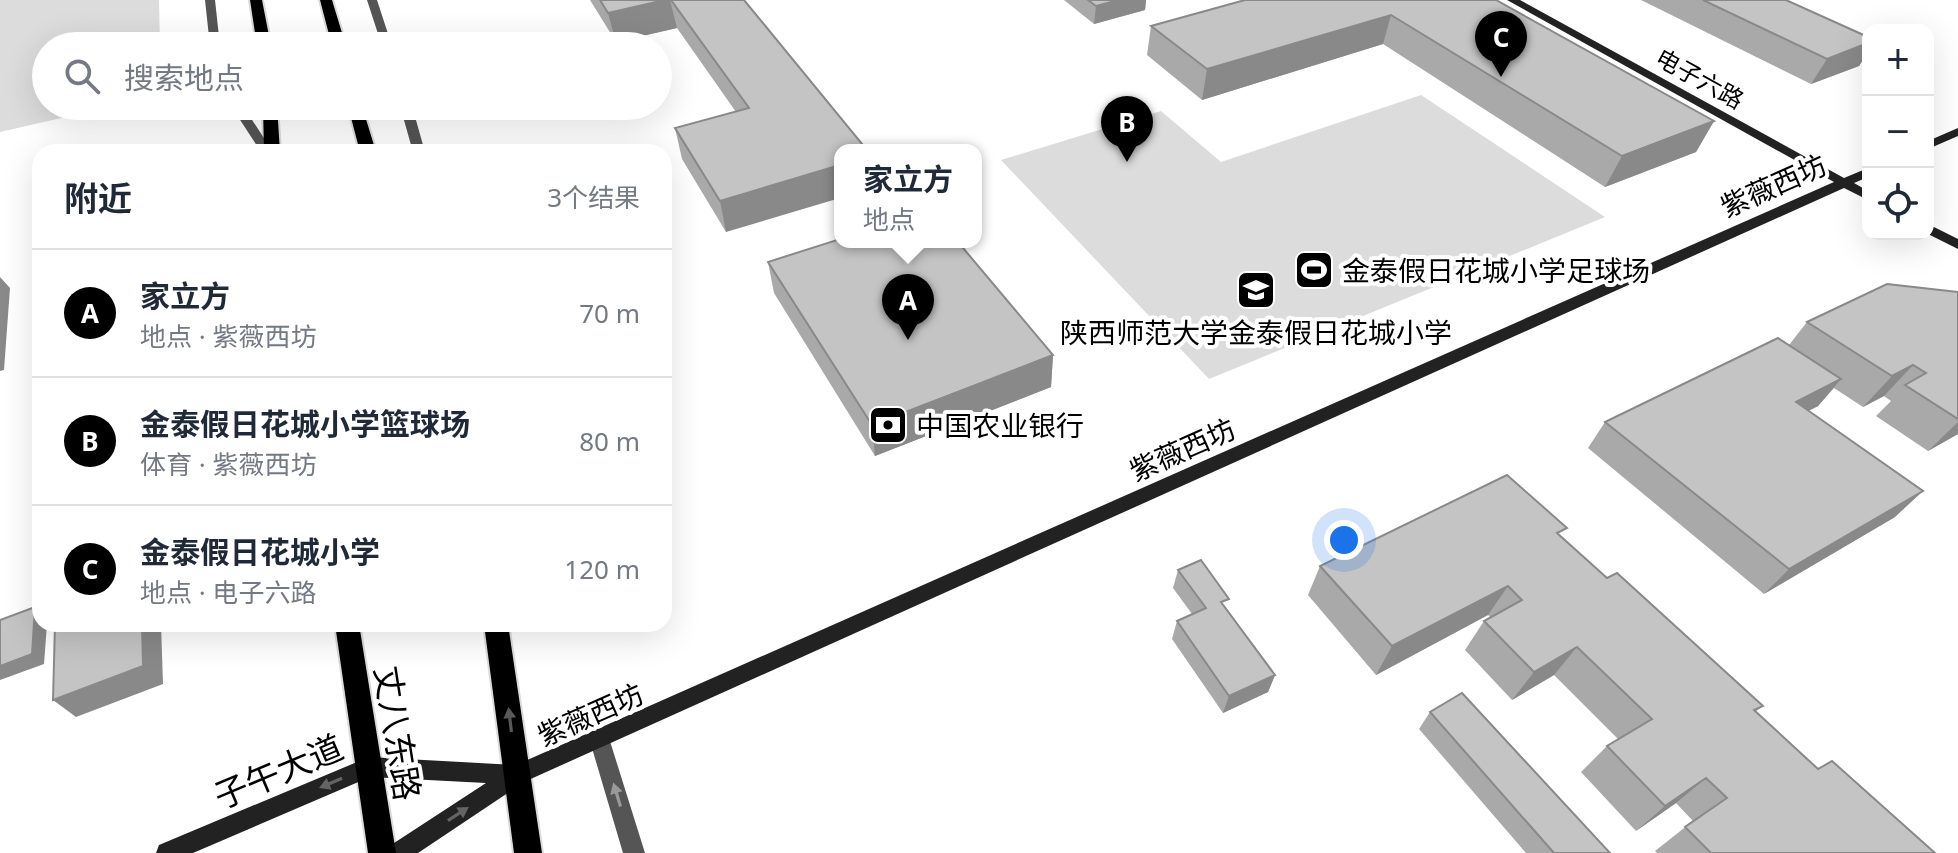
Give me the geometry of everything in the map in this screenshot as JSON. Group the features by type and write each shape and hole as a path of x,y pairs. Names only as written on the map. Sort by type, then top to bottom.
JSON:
{"main road":[{"path":"256,0 262,32"},
{"path":"326,0 335,32"},
{"path":"270,120 270,144"},
{"path":"359,120 366,144"},
{"name":"丈八东路","path":"348,632 382,853"},
{"path":"497,632 528,853"}],"street":[{"path":"210,0 213,32"},
{"path":"372,0 382,32"},
{"name":"电子六路","path":"1512,0 1862,192"},
{"path":"247,120 264,144"},
{"path":"410,120 417,144"},
{"path":"1934,142 1958,132"},
{"name":"紫薇西坊","path":"517,775 1862,174"},
{"path":"1934,231 1958,245"},
{"path":"599,738 634,853"},
{"name":"子午大道","path":"167,853 369,767 517,775"},
{"path":"399,853 517,775"}],"shaded area":[{"path":"0,0 159,0 160,32 32,32 32,120 53,120 0,132"},
{"path":"1421,95 1605,217 1209,379 1001,160 1161,111 1221,162"}],"building":[{"path":"600,0 665,0 608,13"},
{"path":"671,0 744,0 862,144 834,144 834,167 720,201 675,128 749,108"},
{"path":"1088,0 1119,0 1096,6"},
{"path":"1245,0 1496,0 1714,121 1622,156 1391,15 1207,69 1151,26"},
{"path":"1703,0 1786,0 1862,34 1862,45 1827,59"},
{"path":"834,241 834,248 963,248 1053,355 872,425 768,262"},
{"path":"1887,284 1958,292 1958,419 1905,385 1926,373 1913,365 1892,376 1807,322"},
{"path":"1778,338 1841,379 1796,402 1923,491 1789,569 1605,422"},
{"path":"1507,475 1567,528 1557,533 1607,578 1617,573 1763,706 1754,710 1818,769 1832,761 1935,853 1711,853 1685,827 1727,798 1706,778 1665,806 1607,746 1652,719 1577,647 1534,672 1484,621 1522,600 1508,586 1392,646 1320,566"},
{"path":"1201,560 1229,599 1221,602 1275,675 1229,696 1177,621 1206,608 1178,570"},
{"path":"32,608 32,654 0,666 0,620"},
{"path":"55,632 142,632 143,666 53,700"},
{"path":"1462,693 1610,853 1554,853 1430,712"}],"place":[{"name":"金泰假日花城小学","path":"1501,77"},
{"name":"金泰假日花城小学篮球场","path":"1127,162"},
{"name":"金泰假日花城小学足球场","path":"1314,270"},
{"name":"陕西师范大学金泰假日花城小学","path":"1256,290"},
{"name":"家立方","path":"908,340"},
{"name":"中国农业银行","path":"888,425"}]}
